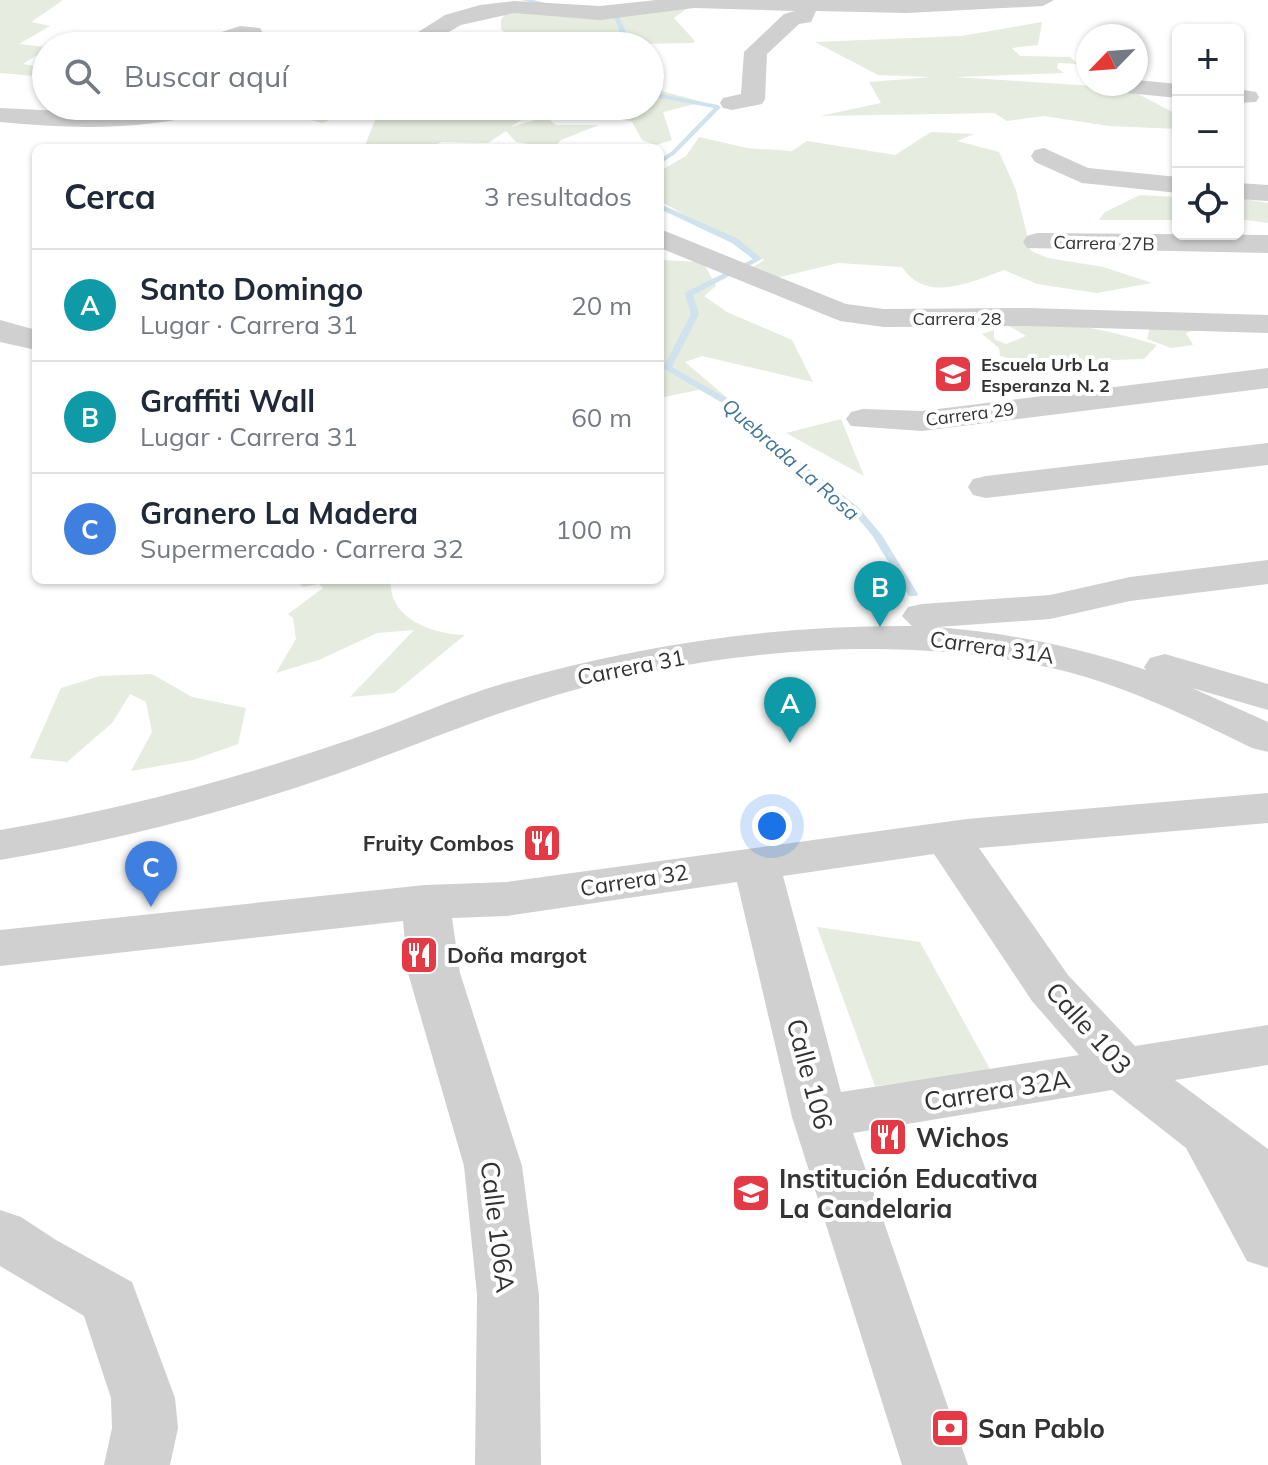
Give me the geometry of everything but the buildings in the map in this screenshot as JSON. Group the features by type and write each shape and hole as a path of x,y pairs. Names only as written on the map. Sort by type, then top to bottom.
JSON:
{"street":[{"path":"432,32 453,20 514,7 600,13 694,2 808,6 1043,0"},
{"path":"732,103 753,99 756,52 792,19 803,17 808,6"},
{"path":"1148,88 1172,90"},
{"path":"0,115 32,117"},
{"path":"79,120 136,120"},
{"path":"1044,156 1082,175 1172,184"},
{"path":"1244,191 1268,193"},
{"name":"Carrera 28","path":"664,240 840,312 884,318 1042,317 1268,324"},
{"name":"Carrera 27B","path":"1037,242 1268,244"},
{"path":"1196,322 1268,293"},
{"path":"0,329 15,337 32,339"},
{"name":"Carrera 29","path":"863,419 922,421 1268,378"},
{"path":"986,487 1268,454"},
{"name":"Carrera 31","path":"0,845 70,834 247,788 369,748 515,694 620,667 769,643 844,640 844,627 947,613 1050,607 1130,589 1268,572"},
{"name":"Carrera 31A","path":"844,640 924,636 974,641 1090,665 1268,739"},
{"name":"Carrera 31A","path":"1090,665 1109,655 1137,658 1268,697"},
{"name":"Carrera 32","path":"0,948 425,902 507,899 950,837 1268,808"},
{"name":"Calle 103","path":"950,837 963,865 1050,988 1124,1070 1268,1181"},
{"name":"Calle 106","path":"756,863 820,1117 935,1465"},
{"name":"Calle 106A","path":"425,902 434,973 493,1166 508,1295 508,1465"},
{"name":"Carrera 32A","path":"820,1117 1268,1045"},
{"path":"1206,1135 1268,1244"},
{"path":"0,1234 35,1258 110,1300 143,1398 145,1428 137,1465"}],"shaded area":[{"path":"0,0 63,0 31,22 50,26 40,32 32,32 32,36 19,44 32,45 32,58 23,64 32,66 32,76 0,73"},
{"path":"686,9 674,18 695,41 664,43 664,32 504,32 501,20 507,11"},
{"path":"1042,22 1038,45 1012,48 1020,56 1070,57 1076,64 1058,63 1057,68 1064,73 954,77 1076,85 1076,96 1142,96 1172,112 1172,129 1109,126 1044,116 1007,121 994,113 820,116 881,103 869,82 932,77 878,75 815,42 961,36"},
{"path":"664,92 703,102 664,112"},
{"path":"664,115 672,140 653,144 642,140 632,122 624,120 664,120"},
{"path":"375,120 521,120 511,127 536,120 550,120 556,125 599,125 558,144 516,142 506,131 488,143 366,144"},
{"path":"931,132 974,134 957,141 999,152 1016,190 1031,251 1048,258 1103,267 1152,283 1097,293 1037,284 1004,270 963,284 936,287 912,278 902,267 838,263 776,278 752,268 764,260 664,203 664,169 686,156 699,137 747,148 792,151 807,141 895,155"},
{"path":"1140,195 1172,197 1172,220 1099,220 1105,212"},
{"path":"1244,199 1268,203 1268,223 1244,220"},
{"path":"664,260 703,262 716,286 704,296 727,312 792,340 813,382 702,356 685,362 732,402 703,389 664,397"},
{"path":"1037,323 1098,330 1157,345 1144,359 1048,362 1050,369 1000,356 999,348 982,334 994,330 994,339 1006,344 1026,336 1009,326"},
{"path":"1150,327 1203,327 1186,333 1193,345 1171,348 1147,339"},
{"path":"841,419 864,476 786,433"},
{"path":"319,584 391,584 397,605 415,622 440,631 465,635 394,693 350,697 414,630 377,633 319,660 276,673 296,639 293,618 288,614 323,588"},
{"path":"152,674 192,697 246,708 238,744 193,760 131,771 152,732 146,702 130,694 112,723 67,762 30,758 61,688 100,676"},
{"path":"817,927 920,942 991,1071 875,1086"}],"waterway":[{"name":"Quebrada La Rosa","path":"524,0 551,5"},
{"name":"Quebrada La Rosa","path":"603,14 617,18 623,32"},
{"name":"Quebrada La Rosa","path":"664,97 718,107 664,159"},
{"name":"Quebrada La Rosa","path":"664,208 735,241 758,259 689,294 695,314 667,368 737,408 781,451 855,509 876,534 913,594"}],"place":[{"name":"Escuela Urb La Esperanza N. 2","path":"953,374"},
{"name":"Graffiti Wall","path":"880,627"},
{"name":"Santo Domingo","path":"790,743"},
{"name":"Fruity Combos","path":"542,843"},
{"name":"Granero La Madera","path":"151,907"},
{"name":"Doña margot","path":"419,955"},
{"name":"Wichos","path":"888,1137"},
{"name":"Institución Educativa La Candelaria","path":"751,1193"},
{"name":"San Pablo","path":"950,1428"}]}
